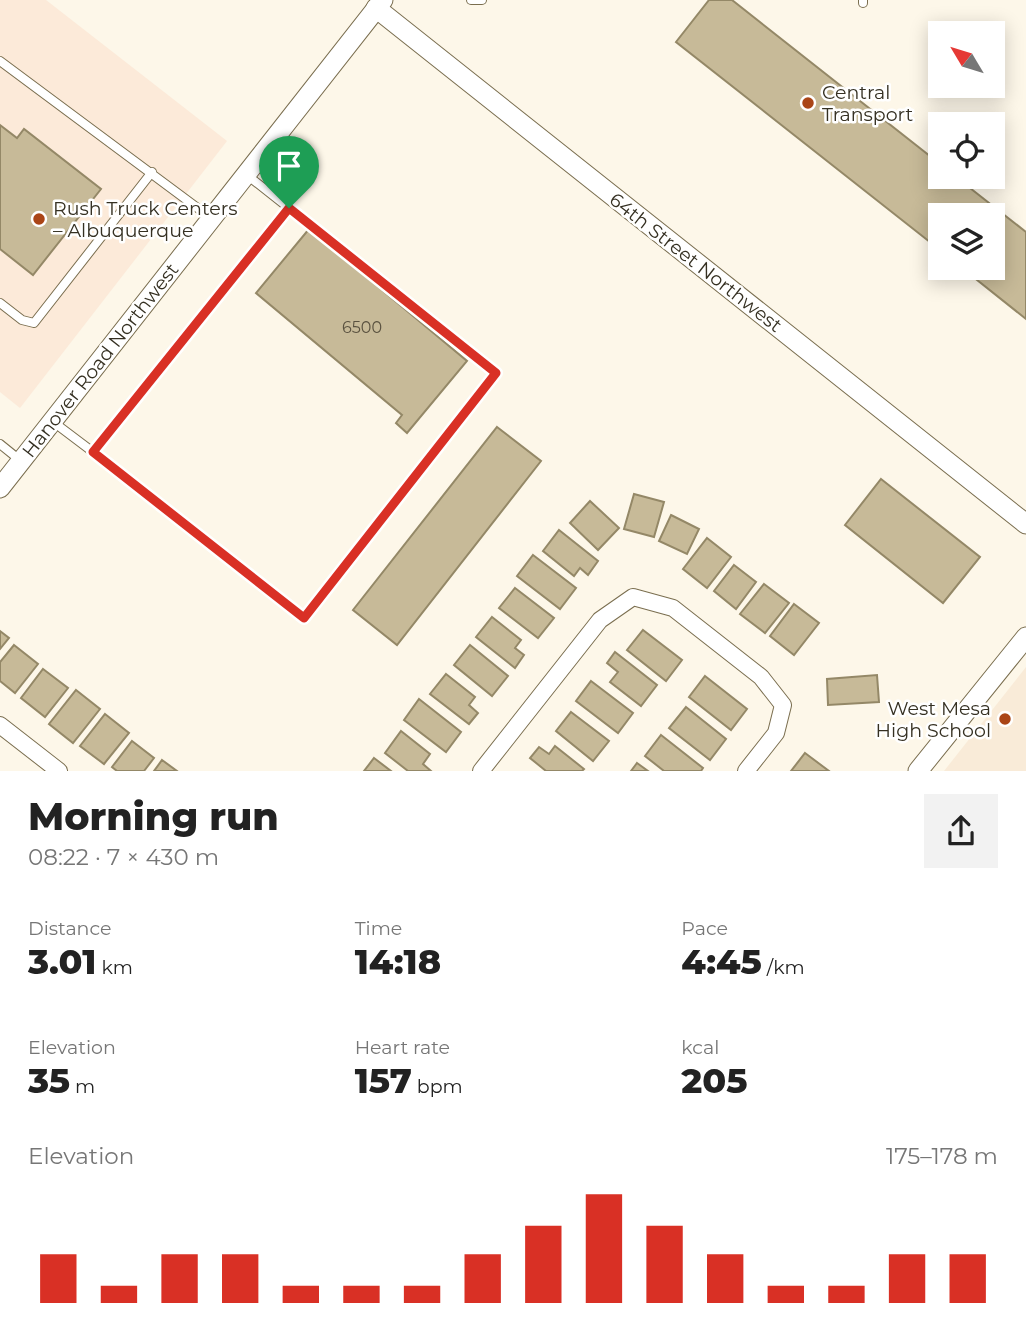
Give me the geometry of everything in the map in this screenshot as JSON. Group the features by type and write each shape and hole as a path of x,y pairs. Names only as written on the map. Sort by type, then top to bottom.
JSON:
{"street":[{"name":"Hanover Road Northwest","path":"0,488 246,174 374,3"},
{"name":"64th Street Northwest","path":"374,3 1026,524"},
{"path":"481,771 600,621 634,597 673,608 761,677 783,705 776,733 746,771"},
{"path":"918,771 1026,637"},
{"path":"0,725 59,771"}],"lane":[{"path":"471,0 482,0"},
{"path":"0,61 211,218"},
{"path":"0,303 22,320 34,323 152,172"},
{"path":"52,421 304,618 496,373 246,174"},
{"path":"93,452 289,208"},
{"path":"0,444 21,461"}],"shaded area":[{"path":"0,0 46,0 227,141 20,408 0,392"},
{"name":"West Mesa High School","path":"1026,667 1026,771 944,771"}],"building":[{"name":"Central Transport","path":"709,0 732,0 928,155 928,189 971,189 989,203 928,203 928,241 676,42"},
{"name":"Rush Truck Centers – Albuquerque","path":"0,125 17,138 24,129 101,189 33,275 0,249"},
{"name":"Central Transport","path":"1005,216 1026,232 1026,319 977,280 1005,280"},
{"path":"309,229 467,361 407,433 396,423 402,415 256,293"},
{"path":"497,427 541,461 397,645 353,610"},
{"path":"881,479 980,557 943,603 845,525"},
{"path":"634,494 664,502 654,537 624,529"},
{"path":"590,501 619,528 598,550 570,523"},
{"path":"671,515 699,529 687,554 659,541"},
{"path":"559,530 598,561 588,575 580,568 574,576 543,551"},
{"path":"707,538 731,557 707,588 683,569"},
{"path":"533,555 576,588 560,609 517,576"},
{"path":"734,565 756,582 736,609 714,591"},
{"path":"764,584 789,603 765,633 740,614"},
{"path":"515,588 554,618 538,638 499,608"},
{"path":"794,604 819,623 794,655 770,636"},
{"path":"492,617 521,640 515,648 524,655 515,668 476,637"},
{"path":"643,630 682,660 666,681 627,650"},
{"path":"0,631 9,638 0,649"},
{"path":"14,645 38,664 15,693 0,681 0,662"},
{"path":"470,645 508,676 492,696 454,665"},
{"path":"615,652 657,685 641,706 610,682 618,672 607,663"},
{"path":"43,669 68,688 45,717 21,698"},
{"path":"446,674 475,697 469,705 478,713 469,724 430,694"},
{"path":"877,675 879,702 828,705 827,679"},
{"path":"705,676 747,709 731,730 689,697"},
{"path":"591,681 633,713 618,733 576,701"},
{"path":"76,690 100,709 73,743 49,724"},
{"path":"419,699 461,732 446,752 404,720"},
{"path":"686,707 726,739 710,760 669,728"},
{"path":"571,712 609,741 593,761 556,731"},
{"path":"105,714 129,733 104,764 80,746"},
{"path":"401,731 430,754 423,764 431,771 408,771 385,753"},
{"path":"661,735 703,768 701,771 664,771 645,756"},
{"path":"132,741 154,758 144,771 117,771 112,767"},
{"path":"555,746 584,769 546,771 530,758 539,747 549,754"},
{"path":"805,753 829,771 791,771"},
{"path":"374,758 391,771 364,771"},
{"path":"162,760 177,771 154,771"},
{"path":"637,763 648,771 631,771"}],"place":[{"name":"Central Transport","path":"808,103"},
{"name":"Rush Truck Centers – Albuquerque","path":"39,219"},
{"name":"West Mesa High School","path":"1005,719"}],"route":[{"path":"289,208 496,373 304,618 93,452 289,208"}]}
